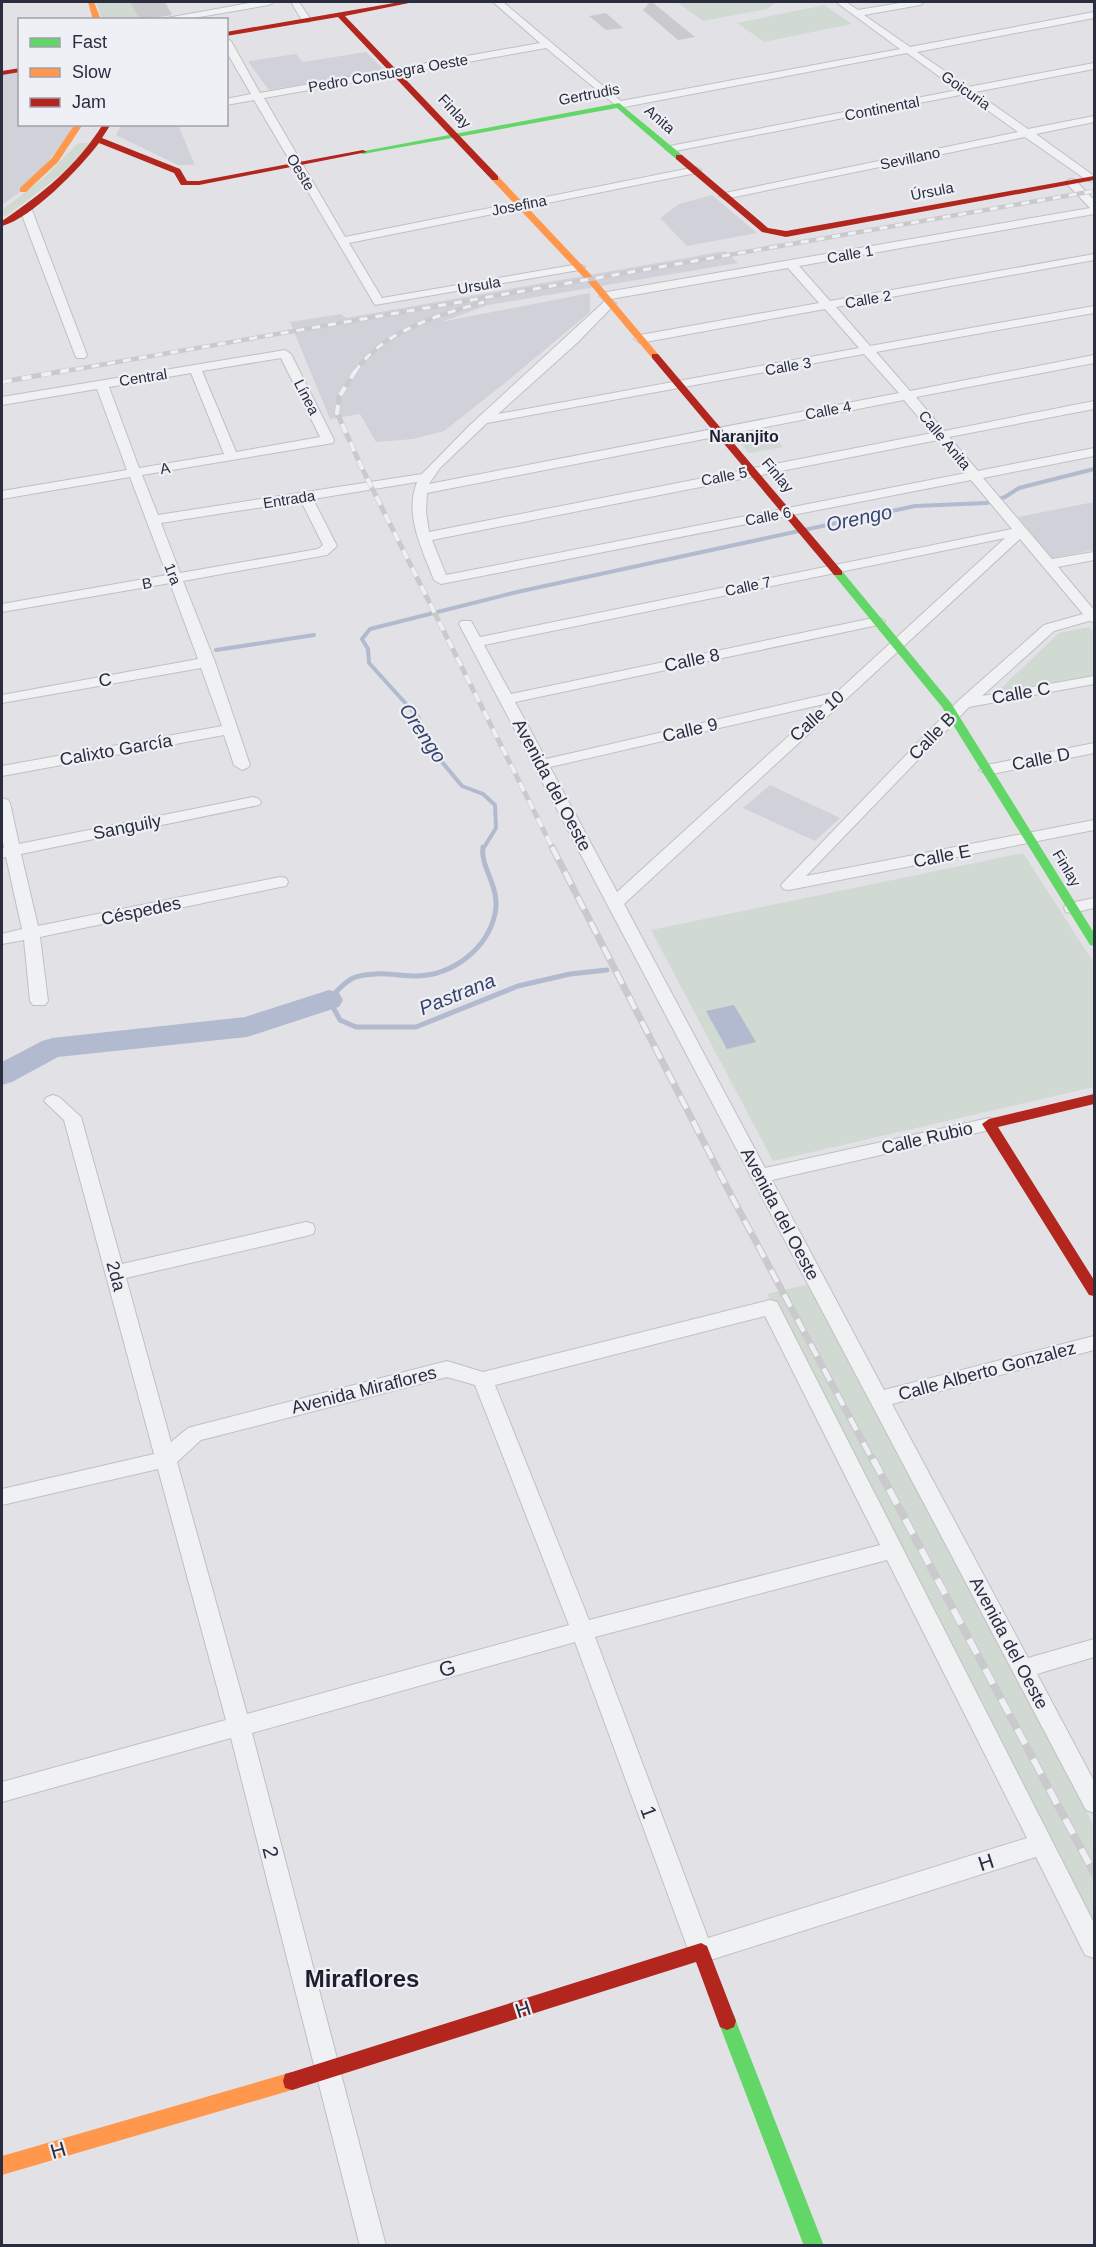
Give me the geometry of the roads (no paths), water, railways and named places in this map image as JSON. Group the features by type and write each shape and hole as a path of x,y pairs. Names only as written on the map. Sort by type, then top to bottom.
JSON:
{"street":[{"path":"91,2 95,18"},
{"path":"181,18 213,15 269,2"},
{"path":"295,2 306,20"},
{"path":"228,34 410,2"},
{"name":"Anita","path":"498,2 765,230 775,234"},
{"name":"Goicuria","path":"840,2 1093,178"},
{"path":"857,13 920,2"},
{"name":"Finlay","path":"339,14 579,267 681,385 898,645 950,710 1095,942"},
{"name":"Gertrudis","path":"99,140 177,171 184,183 199,183 1095,15"},
{"name":"Oeste","path":"228,44 379,302"},
{"name":"Pedro Consuegra Oeste","path":"228,102 549,44"},
{"name":"Continental","path":"670,149 1095,66"},
{"path":"2,73 18,70"},
{"name":"Sevillano","path":"725,196 1095,119"},
{"path":"9,200 46,170 72,138 78,126"},
{"path":"2,224 26,210 75,172 99,140 106,126"},
{"path":"72,138 99,140"},
{"name":"Josefina","path":"343,241 696,170"},
{"name":"Úrsula","path":"775,234 802,233 1093,178"},
{"path":"1071,182 1095,206"},
{"path":"26,210 81,355"},
{"name":"Calle 1","path":"608,300 791,264 1095,211"},
{"name":"Calle 2","path":"640,339 1095,257"},
{"name":"Calle Anita","path":"791,264 908,395 1094,616"},
{"name":"Ursula","path":"379,302 579,267"},
{"path":"424,537 420,515 420,490 425,477 608,300"},
{"name":"Calle 3","path":"482,420 1095,309"},
{"name":"Central","path":"2,401 285,354"},
{"name":"Línea","path":"285,354 328,440"},
{"name":"Calle 4","path":"420,490 1095,359"},
{"path":"195,369 231,456"},
{"name":"1ra","path":"102,384 134,473 208,662 242,765"},
{"name":"Calle 5","path":"424,537 1095,405"},
{"name":"A","path":"2,495 328,440"},
{"name":"Calle 6","path":"424,537 441,580 792,517 973,474 1095,452"},
{"name":"Entrada","path":"153,520 425,477"},
{"name":"B","path":"2,608 328,550 330,546 306,497"},
{"name":"Calle 7","path":"476,642 1022,531"},
{"name":"Calle 10","path":"615,903 1022,531"},
{"path":"1049,564 1095,556"},
{"name":"Calle B","path":"789,885 950,710 964,704 1049,628 1094,616"},
{"name":"Calle 8","path":"506,700 878,621"},
{"name":"Avenida del Oeste","path":"466,624 1095,1803"},
{"name":"C","path":"2,699 208,662"},
{"name":"Calle C","path":"964,704 1095,680"},
{"name":"Calle 9","path":"541,765 839,696"},
{"name":"Calixto García","path":"2,771 231,729"},
{"name":"Calle D","path":"987,770 1095,748"},
{"name":"Sanguily","path":"8,851 253,802"},
{"path":"2,803 8,851 31,933 39,1001"},
{"name":"Calle E","path":"789,885 1095,825"},
{"name":"Céspedes","path":"2,939 280,882"},
{"path":"1072,908 1095,903"},
{"name":"Calle Rubio","path":"760,1176 1095,1099"},
{"name":"2da","path":"53,1101 72,1117 166,1459"},
{"path":"989,1124 1095,1291"},
{"path":"115,1273 306,1229"},
{"path":"483,1380 770,1307 1095,1947"},
{"name":"Calle Alberto Gonzalez","path":"879,1399 1095,1343"},
{"name":"Avenida Miraflores","path":"2,1497 166,1459 195,1434 447,1369 483,1380"},
{"name":"1","path":"483,1380 582,1631 701,1952 814,2246"},
{"name":"2","path":"166,1459 239,1726 326,2071 373,2246"},
{"name":"G","path":"2,1792 582,1631 893,1550"},
{"path":"1023,1669 1095,1648"},
{"name":"H","path":"2,2166 326,2071 1042,1844"}],"water":[{"path":"734,1005 756,1042 727,1049 706,1011"}],"waterway":[{"name":"Orengo","path":"483,849 496,828 495,805 483,794 462,786 432,750 418,717 369,663 368,649 362,639 370,629 517,592 915,506 986,503 1005,497 1019,488 1094,469"},
{"path":"216,650 314,635"},
{"name":"Pastrana","path":"483,849 484,863 493,886 496,904 491,927 476,949 466,958 443,971 417,976 377,974 353,978 329,1000 340,1020 356,1027 416,1027 518,986 570,974 607,970"},
{"name":"Orengo","path":"2,1075 52,1048 247,1027 329,1000"}],"railway":[{"path":"60,372 1094,191"},
{"path":"355,372 366,358 396,335 431,319 484,302"},
{"path":"2,382 69,370"},
{"path":"356,370 339,397 337,413 361,466 553,849"},
{"path":"552,847 732,1197 873,1461"},
{"path":"873,1459 1094,1873"}],"district":[{"name":"Naranjito","path":"744,436"},
{"name":"Miraflores","path":"362,1978"}]}
